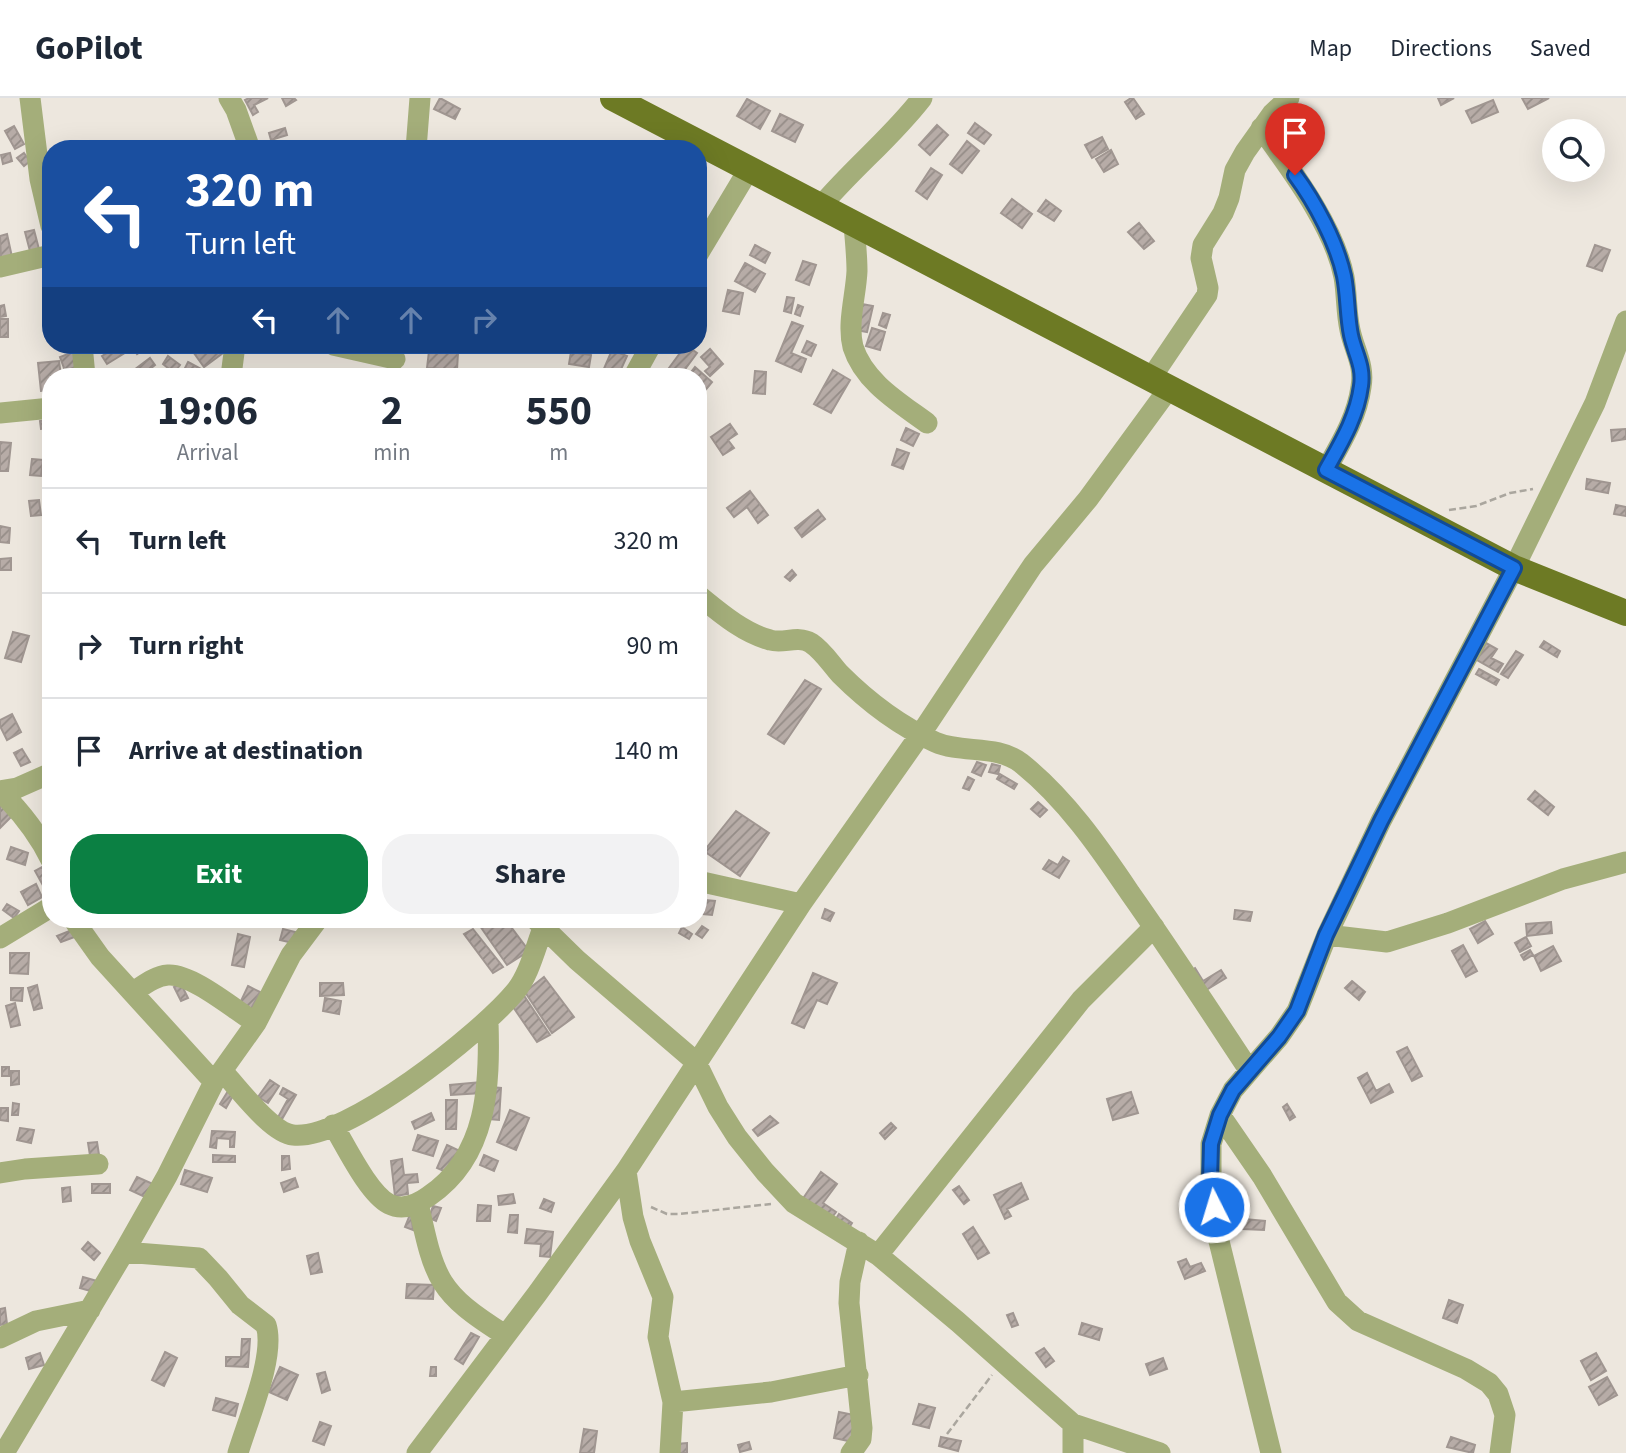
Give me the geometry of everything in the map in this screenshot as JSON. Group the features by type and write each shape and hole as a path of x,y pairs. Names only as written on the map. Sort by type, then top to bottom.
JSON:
{"main road":[{"path":"612,98 692,140"},
{"path":"707,148 1514,568 1626,613"}],"street":[{"path":"30,98 42,188"},
{"path":"229,98 247,140"},
{"path":"417,140 420,98"},
{"path":"821,206 842,180 891,134 922,98"},
{"path":"417,1453 626,1171 801,904 920,735 1033,565 1088,499 1161,382 1207,295 1208,288 1201,258 1203,245 1229,198 1235,170 1261,128 1289,98"},
{"path":"1261,128 1305,189 1335,249 1344,277 1352,341 1363,369 1362,386 1354,415 1326,470"},
{"path":"707,239 748,169"},
{"path":"854,223 857,270 851,326 853,346 871,377 889,395 927,423"},
{"path":"0,267 42,258"},
{"path":"1271,1453 1217,1233 1211,1144 1220,1115 1233,1090 1279,1037 1297,1011 1326,935 1381,821 1514,568 1595,403 1626,321"},
{"path":"371,354 395,360"},
{"path":"0,413 42,409"},
{"path":"707,602 762,638 784,641 797,639 811,643 864,696 920,735 948,748 1002,753 1020,762 1079,823 1154,927 1249,1070"},
{"path":"42,777 17,788 0,791 22,813 42,843"},
{"path":"1326,935 1387,942 1448,923 1563,879 1626,862"},
{"path":"707,883 801,904"},
{"path":"0,938 42,912"},
{"path":"878,1255 1081,1000 1154,927"},
{"path":"79,928 100,957 218,1077 275,1127 291,1135 307,1134 333,1125 376,1104 460,1046 517,990 525,975 538,928"},
{"path":"4,1453 124,1252 218,1077 256,1023 291,955 311,928"},
{"path":"544,928 696,1062 718,1107 737,1137 794,1203 878,1255 1073,1424 1160,1453"},
{"path":"133,992 150,980 165,975 177,975 191,981 256,1023"},
{"path":"333,1125 369,1182 387,1203 405,1207 418,1203 451,1179 476,1139 487,1091 490,1060 488,1021"},
{"path":"1220,1115 1262,1176 1337,1302 1358,1321 1465,1369 1489,1383 1499,1394 1505,1415 1500,1453"},
{"path":"0,1173 25,1168 99,1164"},
{"path":"626,1171 640,1241 663,1297 658,1337 673,1402 670,1453"},
{"path":"418,1203 430,1255 445,1288 472,1314 505,1335"},
{"path":"851,1453 862,1433 849,1303 850,1282 859,1242"},
{"path":"124,1252 199,1258 240,1305 266,1325 268,1341 263,1374 238,1453"},
{"path":"0,1338 36,1321 90,1310"},
{"path":"673,1402 771,1392 858,1375"},
{"path":"1073,1424 1073,1453"}],"path":[{"path":"1422,519 1437,512 1476,506 1510,493 1555,482"},
{"path":"629,1196 667,1214 794,1203"},
{"path":"947,1434 1002,1361"}],"building":[{"path":"268,98 254,105 258,112 253,115 245,100"},
{"path":"282,98 294,98 296,100 286,106"},
{"path":"440,98 460,109 455,119 434,109"},
{"path":"1131,98 1144,114 1136,119 1125,102"},
{"path":"1438,98 1454,98 1441,105"},
{"path":"1522,98 1549,98 1528,109"},
{"path":"747,99 770,111 760,129 737,116"},
{"path":"1493,100 1498,112 1472,123 1466,111"},
{"path":"780,114 803,125 795,142 772,131"},
{"path":"975,123 991,135 984,144 968,133"},
{"path":"937,125 948,135 930,155 919,145"},
{"path":"14,126 24,144 15,149 5,131"},
{"path":"285,128 287,135 271,140 269,133"},
{"path":"1102,137 1108,149 1092,158 1085,145"},
{"path":"967,141 979,151 962,173 950,164"},
{"path":"1111,150 1118,164 1104,172 1096,159"},
{"path":"10,153 12,161 3,164 1,155"},
{"path":"24,153 30,161 24,166 17,158"},
{"path":"931,168 942,175 927,199 916,191"},
{"path":"1012,199 1032,214 1022,228 1001,213"},
{"path":"1046,200 1061,211 1054,221 1038,211"},
{"path":"1139,223 1154,241 1144,249 1128,232"},
{"path":"34,230 40,253 31,255 25,232"},
{"path":"7,234 12,257 1,259 0,236"},
{"path":"755,245 770,253 765,263 750,255"},
{"path":"1595,245 1610,250 1602,271 1587,266"},
{"path":"803,261 816,265 809,285 796,280"},
{"path":"745,263 765,274 755,292 735,281"},
{"path":"728,290 743,293 739,314 723,311"},
{"path":"787,297 794,298 791,313 784,311"},
{"path":"862,304 873,306 867,332 856,330"},
{"path":"4,305 6,316 0,317 0,306"},
{"path":"798,305 803,307 800,316 795,314"},
{"path":"883,313 890,315 886,328 879,325"},
{"path":"0,319 8,319 8,337 0,337"},
{"path":"792,322 803,326 791,353 806,359 801,372 776,361"},
{"path":"872,328 885,332 880,350 866,346"},
{"path":"807,341 816,345 811,356 802,352"},
{"path":"710,349 723,364 710,376 707,369 710,367 701,357"},
{"path":"74,354 78,366 64,368 60,357"},
{"path":"105,354 123,354 107,364 102,356"},
{"path":"195,354 222,354 204,367"},
{"path":"429,354 458,354 457,368 427,368"},
{"path":"571,354 591,355 589,367 569,364"},
{"path":"610,354 627,356 622,368 604,368"},
{"path":"679,354 696,354 686,368 669,368"},
{"path":"168,356 180,365 178,368 168,368 163,364"},
{"path":"150,358 155,365 151,368 137,368"},
{"path":"59,361 60,368 42,368 42,391 41,391 38,363"},
{"path":"188,362 199,368 185,368"},
{"path":"833,370 850,380 831,413 814,404"},
{"path":"755,371 766,372 765,394 753,393"},
{"path":"730,424 737,434 728,440 734,448 723,455 711,437"},
{"path":"906,428 919,434 913,446 901,440"},
{"path":"1626,429 1626,439 1612,441 1611,430"},
{"path":"0,442 11,443 8,471 0,471"},
{"path":"897,449 909,453 903,469 892,465"},
{"path":"32,459 42,460 41,476 30,475"},
{"path":"1587,479 1610,483 1608,493 1586,489"},
{"path":"750,491 768,515 758,523 747,507 734,517 727,508"},
{"path":"39,500 41,515 31,516 29,501"},
{"path":"1616,505 1626,507 1626,516 1614,514"},
{"path":"818,510 825,519 802,537 795,528"},
{"path":"0,526 10,528 9,543 0,542"},
{"path":"11,558 11,570 0,570 0,559"},
{"path":"792,570 796,575 790,581 785,577"},
{"path":"13,632 29,636 21,662 5,658"},
{"path":"1544,641 1560,651 1557,657 1540,647"},
{"path":"1486,643 1497,649 1491,658 1503,664 1498,672 1477,660"},
{"path":"1516,651 1523,655 1508,678 1501,674"},
{"path":"1479,669 1499,680 1496,685 1476,674"},
{"path":"805,680 821,689 784,744 768,734"},
{"path":"12,714 21,732 7,740 0,720"},
{"path":"22,749 30,762 21,766 14,753"},
{"path":"977,762 986,765 981,776 972,772"},
{"path":"992,764 1000,766 998,774 989,772"},
{"path":"1000,774 1017,784 1014,789 997,779"},
{"path":"968,777 974,780 969,790 963,788"},
{"path":"1535,791 1554,807 1548,815 1528,799"},
{"path":"1038,802 1047,810 1040,817 1031,809"},
{"path":"0,804 12,816 0,828"},
{"path":"736,811 769,833 740,876 707,853 707,847"},
{"path":"11,847 28,853 25,865 7,859"},
{"path":"1063,857 1069,861 1059,878 1043,869 1049,860 1058,865"},
{"path":"42,867 42,884 35,871"},
{"path":"36,884 42,897 28,905 21,892"},
{"path":"707,900 715,901 712,915 707,914"},
{"path":"7,904 19,911 14,918 3,910"},
{"path":"825,909 834,913 830,921 822,918"},
{"path":"1235,910 1252,912 1250,921 1234,919"},
{"path":"1485,921 1493,934 1478,943 1470,929"},
{"path":"1551,922 1552,933 1527,936 1526,924"},
{"path":"481,928 512,928 529,951 507,965"},
{"path":"683,928 692,934 689,939 679,933"},
{"path":"700,928 708,930 702,938 696,934"},
{"path":"283,929 295,932 293,943 280,940"},
{"path":"473,929 503,967 493,973 464,934"},
{"path":"72,930 77,936 61,942 57,936"},
{"path":"238,934 250,937 244,967 232,965"},
{"path":"1526,937 1531,946 1520,952 1515,943"},
{"path":"1463,945 1477,971 1466,977 1452,951"},
{"path":"1553,946 1561,961 1541,971 1534,956"},
{"path":"1530,950 1533,955 1524,960 1521,955"},
{"path":"10,953 29,953 28,974 10,973"},
{"path":"1195,968 1203,981 1221,970 1226,978 1203,992 1190,971"},
{"path":"813,973 837,983 827,1004 817,1000 804,1028 792,1023"},
{"path":"544,977 574,1017 552,1033 525,992"},
{"path":"1352,981 1365,992 1359,1000 1345,988"},
{"path":"320,983 343,983 344,995 320,996"},
{"path":"181,984 188,998 181,1001 174,987"},
{"path":"37,985 42,1008 34,1010 28,988"},
{"path":"248,986 260,992 251,1009 240,1003"},
{"path":"11,988 23,988 22,1001 11,1000"},
{"path":"523,994 550,1035 537,1042 509,1001"},
{"path":"325,998 341,1001 339,1014 323,1011"},
{"path":"15,1003 20,1025 11,1027 6,1006"},
{"path":"1407,1047 1422,1076 1412,1081 1397,1052"},
{"path":"2,1067 9,1067 9,1076 2,1076"},
{"path":"11,1071 19,1071 19,1084 11,1085"},
{"path":"1367,1073 1376,1091 1389,1084 1393,1092 1371,1103 1358,1078"},
{"path":"270,1080 279,1086 268,1103 258,1097"},
{"path":"481,1082 482,1093 451,1095 450,1085"},
{"path":"491,1087 501,1088 499,1120 489,1119"},
{"path":"283,1088 296,1095 281,1121 277,1119 288,1099 280,1094"},
{"path":"228,1091 234,1094 226,1108 220,1104"},
{"path":"1131,1092 1138,1113 1113,1120 1107,1099"},
{"path":"446,1100 457,1100 456,1129 446,1129"},
{"path":"13,1103 19,1104 18,1115 12,1115"},
{"path":"1287,1104 1295,1117 1290,1120 1283,1107"},
{"path":"1,1108 8,1108 8,1121 0,1120"},
{"path":"510,1110 529,1118 516,1150 497,1142"},
{"path":"431,1113 434,1120 415,1129 412,1122"},
{"path":"770,1116 778,1123 758,1136 753,1130"},
{"path":"891,1123 896,1128 885,1139 880,1133"},
{"path":"20,1128 34,1130 31,1143 17,1140"},
{"path":"212,1131 235,1132 234,1147 230,1147 230,1139 217,1138 216,1148 210,1147"},
{"path":"418,1135 438,1141 433,1156 413,1150"},
{"path":"97,1142 100,1161 91,1162 88,1143"},
{"path":"447,1145 462,1152 459,1160 452,1158 446,1172 437,1168"},
{"path":"213,1155 235,1156 235,1162 213,1162"},
{"path":"484,1155 498,1161 494,1171 480,1165"},
{"path":"282,1156 289,1156 290,1169 282,1170"},
{"path":"402,1159 404,1175 417,1174 418,1182 407,1183 408,1194 395,1196 391,1161"},
{"path":"185,1170 212,1178 207,1192 181,1184"},
{"path":"821,1172 837,1184 823,1203 836,1212 830,1220 802,1200"},
{"path":"137,1177 153,1184 147,1198 130,1190"},
{"path":"295,1178 298,1187 284,1192 281,1183"},
{"path":"1021,1183 1028,1199 1007,1209 1011,1216 1005,1219 994,1195"},
{"path":"92,1184 110,1184 110,1193 92,1193"},
{"path":"959,1186 969,1200 964,1204 953,1190"},
{"path":"70,1187 71,1201 63,1202 62,1188"},
{"path":"513,1194 515,1203 499,1205 498,1196"},
{"path":"544,1199 554,1203 551,1212 540,1208"},
{"path":"478,1205 491,1206 490,1221 477,1221"},
{"path":"433,1206 441,1208 436,1221 429,1218"},
{"path":"411,1212 413,1230 405,1227"},
{"path":"839,1214 852,1223 847,1231 834,1222"},
{"path":"510,1215 518,1215 517,1233 508,1232"},
{"path":"1244,1219 1265,1221 1264,1230 1243,1229"},
{"path":"973,1227 989,1253 978,1259 963,1234"},
{"path":"527,1229 553,1232 550,1257 540,1256 541,1244 525,1243"},
{"path":"88,1242 100,1253 94,1260 82,1249"},
{"path":"318,1253 322,1272 311,1274 307,1256"},
{"path":"1186,1259 1190,1267 1201,1263 1205,1271 1185,1279 1178,1262"},
{"path":"83,1277 97,1281 94,1292 80,1288"},
{"path":"407,1284 434,1285 433,1299 406,1298"},
{"path":"1449,1300 1463,1305 1457,1323 1443,1318"},
{"path":"5,1308 7,1324 0,1325 0,1309"},
{"path":"1013,1313 1018,1325 1012,1327 1007,1315"},
{"path":"1082,1323 1102,1329 1099,1340 1079,1334"},
{"path":"471,1333 479,1337 463,1364 455,1359"},
{"path":"242,1339 250,1339 248,1367 226,1366 226,1357 241,1357"},
{"path":"1044,1348 1054,1361 1046,1367 1036,1353"},
{"path":"165,1352 177,1358 164,1386 152,1380"},
{"path":"40,1353 44,1365 29,1369 26,1358"},
{"path":"1596,1353 1606,1371 1591,1380 1581,1361"},
{"path":"1163,1358 1167,1369 1150,1375 1146,1364"},
{"path":"280,1367 298,1375 287,1400 269,1392"},
{"path":"431,1367 436,1367 436,1376 430,1376"},
{"path":"325,1372 330,1390 322,1393 317,1374"},
{"path":"1607,1377 1617,1395 1599,1405 1589,1387"},
{"path":"216,1398 238,1404 235,1416 213,1410"},
{"path":"919,1404 935,1408 929,1428 913,1424"},
{"path":"839,1412 859,1416 853,1442 834,1438"},
{"path":"320,1422 331,1426 324,1445 313,1441"},
{"path":"584,1429 597,1431 594,1453 580,1453"},
{"path":"941,1437 961,1441 958,1451 939,1446"},
{"path":"1451,1437 1475,1445 1473,1453 1447,1447"},
{"path":"749,1442 751,1449 740,1452 738,1445"},
{"path":"687,1443 687,1453 676,1453 676,1444"}],"route":[{"path":"1214,1207 1210,1182 1211,1144 1220,1115 1233,1090 1279,1037 1297,1011 1326,935 1381,821 1514,568 1326,470 1350,426 1358,404 1363,369 1352,341 1344,277 1335,249 1305,189 1295,175"}]}
